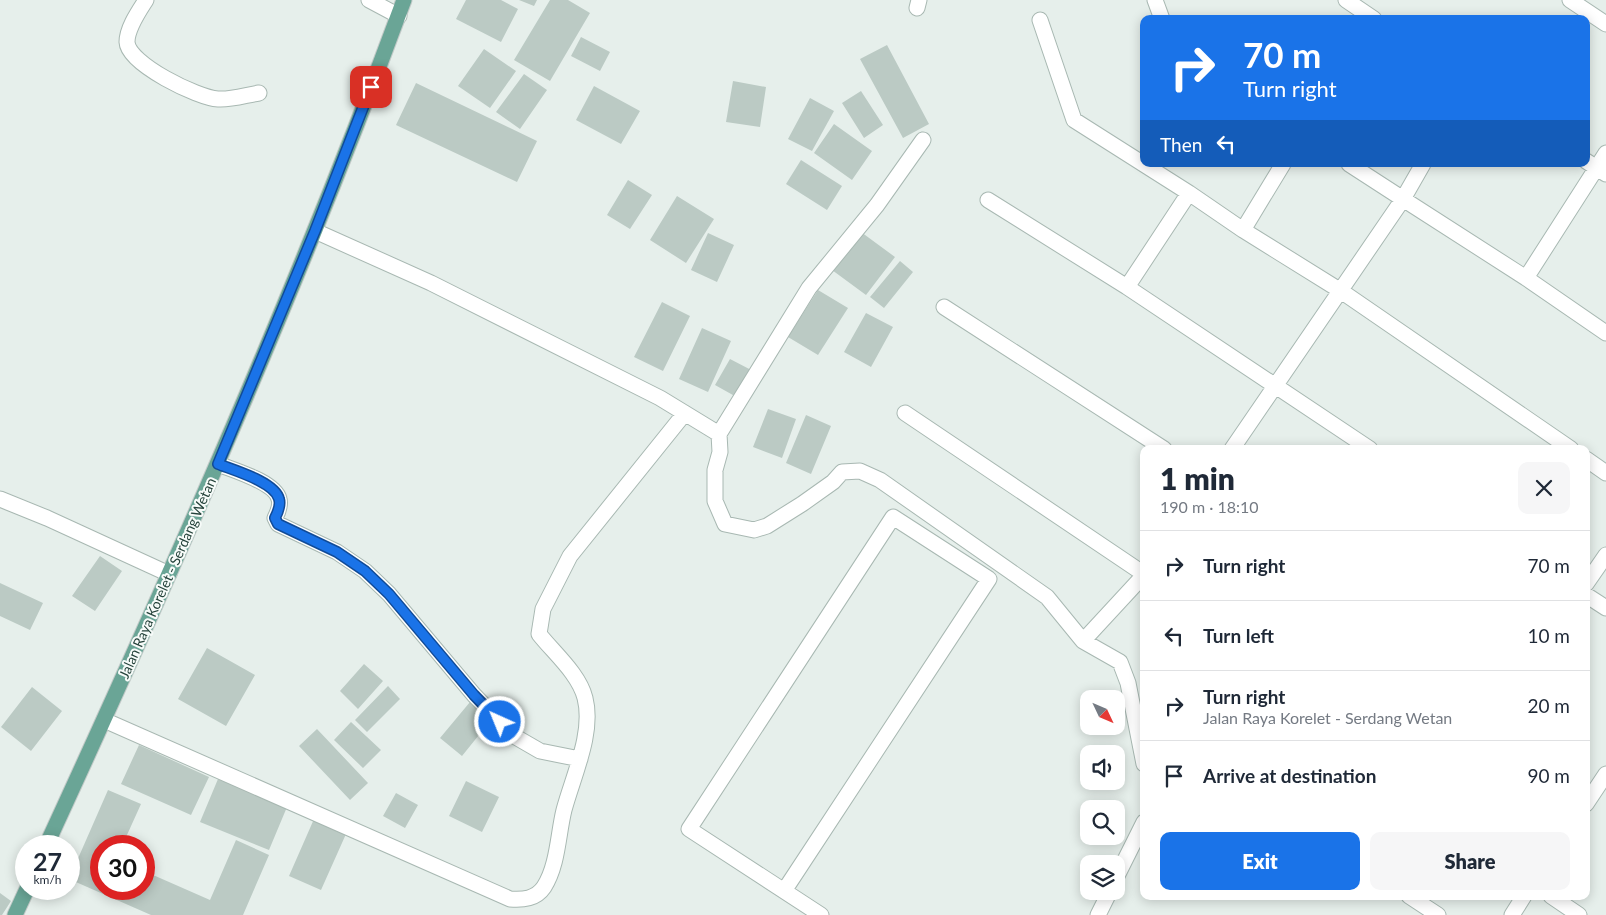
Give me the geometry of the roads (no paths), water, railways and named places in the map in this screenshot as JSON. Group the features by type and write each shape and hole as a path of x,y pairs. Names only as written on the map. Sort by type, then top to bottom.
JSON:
{"main road":[{"name":"Jalan Raya Korelet - Serdang Wetan","path":"51,835 218,464 315,231 404,0"},
{"path":"14,915 22,900"}],"street":[{"path":"146,0 132,26 127,43 131,51 146,66 203,96 218,99 260,92"},
{"path":"369,0 399,16"},
{"path":"1155,0 1161,15"},
{"path":"1346,0 1368,15"},
{"path":"1570,0 1606,24"},
{"path":"1040,20 1074,120 1140,162"},
{"path":"923,140 877,205 809,288 719,434 720,452 714,470 715,501 725,524 754,530 767,526 802,504 833,482 842,472 860,471 880,480 1047,597 1083,641 1120,662 1128,683 1140,744"},
{"path":"1526,278 1606,153"},
{"path":"1148,167 1243,230 1341,291 1565,445"},
{"path":"1243,230 1282,167"},
{"path":"1354,167 1526,278 1606,333"},
{"path":"1235,445 1403,199 1421,167"},
{"path":"1127,287 1189,193"},
{"path":"988,200 1127,287 1364,445"},
{"path":"315,231 431,284 660,398 719,434"},
{"path":"944,307 1158,445"},
{"path":"104,720 510,899 522,900 533,897 543,888 551,871 564,810 580,759 587,725 586,699 579,680 539,634 543,609 570,556 684,413"},
{"path":"905,413 1140,572"},
{"path":"1590,462 1606,473"},
{"path":"218,464 269,485 277,493 280,500 275,518 278,524 337,552 365,571 389,594 474,695 514,736 540,750 580,759"},
{"path":"0,499 47,518 169,574"},
{"path":"784,891 989,579 893,517 689,829 784,891 821,915"},
{"path":"1590,578 1606,555"},
{"path":"1083,641 1140,579"},
{"path":"1590,598 1606,608"},
{"path":"1590,798 1606,774"},
{"path":"1125,860 1140,830"},
{"path":"1098,915 1106,900"},
{"path":"1414,900 1438,915"},
{"path":"1512,915 1521,900"},
{"path":"1557,900 1579,915"}]}
